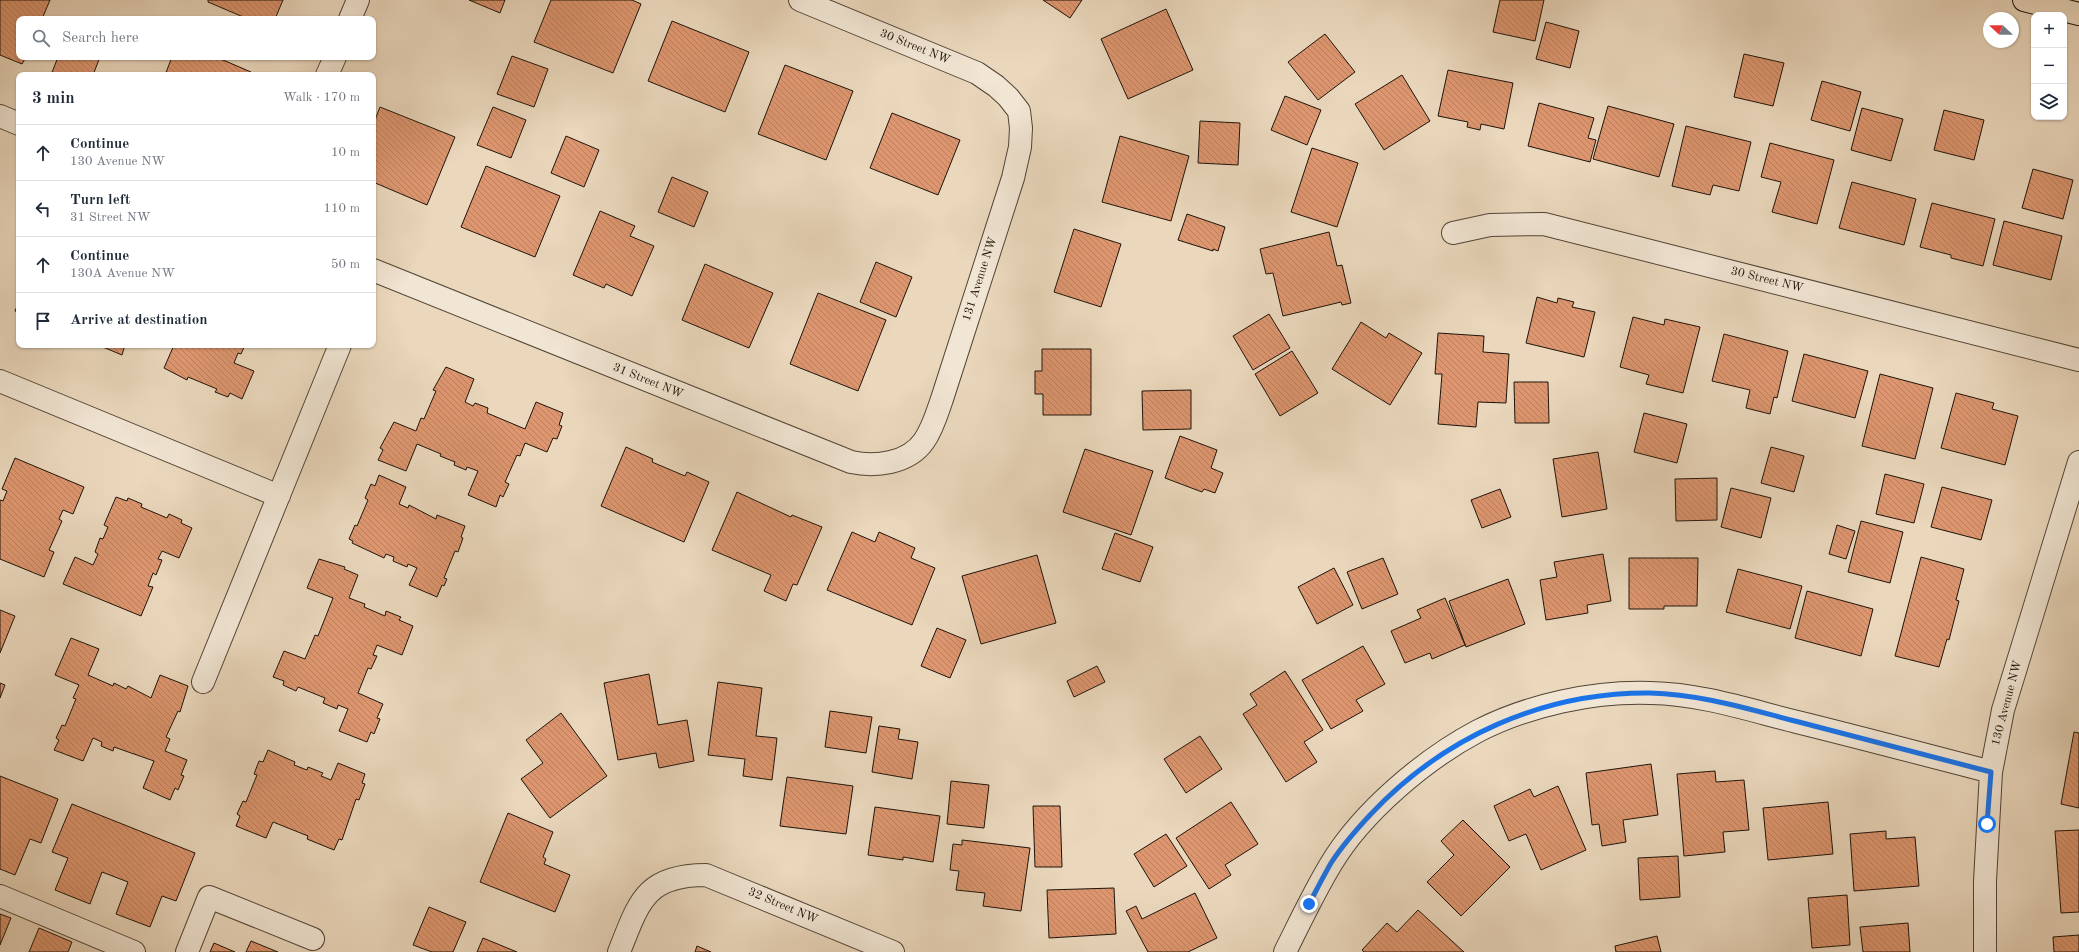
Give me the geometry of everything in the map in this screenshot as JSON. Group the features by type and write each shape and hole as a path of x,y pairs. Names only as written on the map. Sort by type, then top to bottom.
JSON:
{"main road":[{"path":"2024,0 2079,14"}],"street":[{"path":"351,16 358,0"},
{"name":"30 Street NW","path":"800,0 977,73 1008,97 1019,111"},
{"path":"328,72 333,60"},
{"name":"131 Avenue NW","path":"923,442 934,422 1013,178 1020,147 1019,111"},
{"path":"0,116 16,123"},
{"name":"30 Street NW","path":"1453,232 1490,225 1544,224 2079,360"},
{"name":"31 Street NW","path":"376,271 850,462 867,465 890,462 907,456 923,442"},
{"path":"202,682 339,348"},
{"path":"0,381 279,496"},
{"name":"130 Avenue NW","path":"1986,952 1986,860 1991,772 2003,710 2079,462"},
{"path":"1285,952 1331,863 1358,828 1388,796 1429,763 1478,732 1524,713 1570,700 1609,695 1651,693 1722,702 1991,772"},
{"name":"32 Street NW","path":"619,952 634,915 646,896 659,885 671,878 687,875 706,875 893,952"},
{"path":"0,896 134,952"},
{"path":"187,952 209,897 313,939"}],"building":[{"path":"0,0 50,0 43,16 16,16 16,60 24,60 22,64 0,55"},
{"path":"208,0 283,0 276,16 241,16 208,2"},
{"path":"469,0 505,0 500,13"},
{"path":"551,0 632,0 641,4 613,73 534,42"},
{"path":"1043,0 1082,0 1070,18"},
{"path":"1500,0 1544,0 1535,41 1493,32"},
{"path":"1166,9 1193,70 1128,99 1101,39"},
{"path":"672,21 749,52 725,112 648,81"},
{"path":"1546,22 1579,31 1570,68 1536,59"},
{"path":"1325,34 1355,72 1318,100 1288,62"},
{"path":"1744,54 1784,63 1773,106 1734,97"},
{"path":"512,56 548,69 534,107 497,94"},
{"path":"57,60 99,60 94,72 52,72"},
{"path":"171,60 223,60 251,72 166,72"},
{"path":"785,65 853,91 826,160 758,134"},
{"path":"1448,70 1513,83 1504,129 1481,124 1480,130 1467,127 1468,122 1438,116"},
{"path":"1402,75 1430,121 1384,150 1355,104"},
{"path":"1822,81 1861,92 1850,131 1811,120"},
{"path":"1285,96 1321,110 1307,145 1271,130"},
{"path":"1539,103 1594,118 1588,138 1596,140 1590,162 1528,146"},
{"path":"1608,106 1674,124 1659,177 1593,159"},
{"path":"380,107 455,137 427,205 376,183 376,117"},
{"path":"493,107 526,120 511,158 477,145"},
{"path":"1862,108 1903,119 1891,161 1851,150"},
{"path":"1944,110 1984,120 1974,160 1934,150"},
{"path":"892,113 960,140 938,195 870,168"},
{"path":"1200,121 1240,123 1238,165 1198,163"},
{"path":"1686,126 1751,142 1739,191 1713,185 1710,195 1672,186"},
{"path":"566,136 599,150 584,187 551,173"},
{"path":"1120,136 1189,156 1171,221 1102,202"},
{"path":"1770,143 1834,160 1817,224 1772,212 1781,182 1761,177"},
{"path":"1312,148 1358,163 1337,227 1291,212"},
{"path":"486,166 560,196 535,257 461,227"},
{"path":"2033,169 2073,180 2063,219 2022,208"},
{"path":"672,177 708,192 694,227 658,212"},
{"path":"1852,182 1916,199 1904,245 1839,228"},
{"path":"1932,203 1995,219 1983,266 1951,258 1951,255 1920,247"},
{"path":"600,211 635,226 630,236 654,246 632,296 606,284 604,288 573,275"},
{"path":"1187,214 1225,227 1218,251 1213,249 1213,251 1178,240"},
{"path":"2004,221 2062,236 2051,280 1993,265"},
{"path":"1074,229 1121,244 1101,307 1054,292"},
{"path":"1329,232 1337,266 1342,265 1351,303 1342,305 1341,302 1283,316 1273,273 1266,274 1260,249"},
{"path":"876,262 912,277 896,317 860,302"},
{"path":"705,264 773,293 749,348 682,320"},
{"path":"818,293 886,320 858,391 790,364"},
{"path":"1537,297 1557,303 1558,298 1574,302 1572,307 1595,312 1584,357 1526,343"},
{"path":"1269,314 1290,348 1253,370 1233,336"},
{"path":"1633,317 1664,325 1665,319 1700,327 1683,393 1646,384 1649,375 1620,367"},
{"path":"1361,322 1386,338 1389,333 1422,353 1390,405 1332,369"},
{"path":"1438,333 1484,336 1483,352 1509,354 1506,403 1478,402 1476,427 1438,424 1442,374 1435,374"},
{"path":"1724,334 1788,351 1777,398 1774,397 1770,414 1746,408 1750,390 1712,381"},
{"path":"105,348 124,348 122,355"},
{"path":"173,348 244,348 241,354 238,353 234,363 254,371 242,399 230,393 228,397 215,392 217,389 188,377 187,380 164,368"},
{"path":"1042,349 1091,349 1091,415 1043,415 1043,394 1035,394 1035,371 1042,371"},
{"path":"1292,351 1318,393 1280,416 1255,374"},
{"path":"1804,354 1868,371 1855,418 1792,401"},
{"path":"446,367 474,379 465,402 473,406 475,403 488,408 487,413 525,429 536,402 563,413 559,425 562,426 557,439 553,438 547,452 525,443 520,456 517,455 505,482 509,484 503,497 500,495 496,507 468,495 478,471 467,467 466,470 454,465 455,462 440,456 441,454 417,444 406,471 378,460 383,450 380,448 394,422 416,431 421,418 424,419 436,391 433,390"},
{"path":"1880,374 1933,388 1915,459 1862,446"},
{"path":"1514,382 1548,382 1549,423 1515,423"},
{"path":"1191,390 1191,429 1143,430 1142,391"},
{"path":"1956,393 1994,403 1992,409 2018,416 2005,465 1941,448"},
{"path":"1644,413 1687,424 1677,463 1634,452"},
{"path":"1180,436 1217,450 1211,468 1223,473 1215,493 1204,489 1202,492 1165,478"},
{"path":"626,447 653,459 652,462 685,476 687,472 709,482 684,542 601,506"},
{"path":"1771,447 1804,456 1794,492 1761,483"},
{"path":"1085,449 1153,471 1131,535 1063,512"},
{"path":"1598,452 1607,509 1562,517 1553,459"},
{"path":"15,458 84,487 73,514 63,510 59,519 62,521 49,550 54,552 44,577 0,559 0,500 3,501 7,491 2,489"},
{"path":"1885,474 1924,484 1914,523 1876,514"},
{"path":"379,475 406,487 399,504 408,508 409,505 436,519 437,515 465,526 458,552 455,551 444,578 447,579 444,586 442,585 437,597 409,585 417,568 408,564 407,567 393,561 394,557 386,554 384,558 352,543 353,541 349,539 355,525 357,526 368,500 365,498 371,484 375,486"},
{"path":"1717,478 1717,520 1676,521 1675,479"},
{"path":"1942,487 1992,500 1981,540 1931,527"},
{"path":"1731,488 1771,498 1761,538 1721,527"},
{"path":"1500,489 1511,517 1482,528 1471,500"},
{"path":"737,492 791,517 792,515 822,527 797,585 793,584 786,601 764,591 771,575 712,550"},
{"path":"116,497 127,501 128,498 142,504 141,507 167,518 169,514 182,520 181,523 192,528 179,558 162,551 158,559 162,560 156,575 153,573 148,586 153,587 141,616 63,584 75,557 93,565 98,554 95,552 100,538 103,539 108,527 104,525"},
{"path":"1861,521 1903,532 1890,583 1848,572"},
{"path":"1837,525 1855,531 1846,559 1829,554"},
{"path":"852,532 875,542 879,532 915,548 911,558 935,568 912,625 827,590"},
{"path":"1115,533 1153,547 1140,582 1102,569"},
{"path":"1603,554 1611,601 1587,605 1588,613 1546,620 1540,580 1557,577 1554,562"},
{"path":"1037,555 1056,623 981,644 962,576"},
{"path":"1921,557 1964,569 1956,600 1959,601 1949,640 1947,639 1939,667 1895,656"},
{"path":"1383,558 1398,594 1362,609 1347,572"},
{"path":"1629,558 1698,558 1697,606 1664,606 1664,609 1629,609"},
{"path":"319,559 345,567 344,569 358,575 349,598 365,604 364,607 385,616 386,611 401,617 399,620 413,626 402,655 377,645 373,655 377,656 371,669 368,668 358,693 383,704 377,718 380,719 374,734 371,732 367,742 339,731 348,709 338,705 337,709 323,703 325,698 298,687 296,691 283,685 284,681 273,677 284,651 305,659 315,635 318,636 333,598 307,588"},
{"path":"1334,568 1353,605 1317,624 1298,587"},
{"path":"1738,569 1802,586 1790,629 1726,612"},
{"path":"1508,579 1525,624 1466,647 1449,601"},
{"path":"1807,591 1873,609 1861,656 1795,638"},
{"path":"1445,598 1465,645 1432,659 1430,653 1405,663 1391,631 1421,618 1417,610"},
{"path":"0,610 15,616 0,653"},
{"path":"937,628 966,640 950,678 921,666"},
{"path":"71,638 99,649 88,675 113,686 114,683 126,689 128,686 151,698 160,675 188,686 180,712 178,711 166,737 170,739 165,751 187,760 181,775 184,776 178,790 175,788 170,800 143,788 154,761 114,747 113,751 101,746 102,742 93,738 83,761 54,750 59,740 56,738 62,725 65,726 76,699 73,698 79,685 55,675"},
{"path":"1363,646 1385,684 1356,700 1363,711 1331,729 1302,680"},
{"path":"1097,666 1105,682 1074,697 1067,681"},
{"path":"1285,671 1323,730 1304,742 1317,762 1286,782 1243,714 1257,705 1250,694"},
{"path":"649,674 658,725 687,720 694,761 659,768 656,753 618,760 604,683"},
{"path":"718,682 762,688 756,736 777,738 772,780 743,776 745,759 708,755"},
{"path":"0,683 5,685 0,698"},
{"path":"830,711 872,717 866,753 825,747"},
{"path":"561,713 607,776 550,818 521,779 543,763 526,740"},
{"path":"879,726 900,729 898,739 918,742 912,779 872,772"},
{"path":"2074,732 2079,733 2079,808 2061,804"},
{"path":"1200,736 1222,769 1186,793 1164,759"},
{"path":"268,750 295,762 294,765 307,770 308,767 323,773 321,776 331,780 338,763 365,774 362,783 365,784 359,800 356,799 342,840 339,839 334,850 307,839 308,836 273,822 266,838 236,826 240,816 237,814 243,801 246,802 257,775 254,774 259,761 263,762"},
{"path":"1651,764 1658,815 1623,820 1626,842 1602,846 1599,824 1592,825 1586,773"},
{"path":"1715,771 1716,782 1744,780 1749,830 1723,832 1725,852 1684,856 1677,774"},
{"path":"0,776 58,799 41,843 30,839 15,875 0,869"},
{"path":"787,777 853,786 846,834 780,826"},
{"path":"951,781 989,785 984,828 947,824"},
{"path":"1558,786 1586,850 1541,870 1526,834 1509,841 1494,806 1530,789 1534,797"},
{"path":"1231,802 1258,844 1225,865 1231,875 1209,889 1176,838"},
{"path":"1828,802 1833,854 1768,860 1763,808"},
{"path":"72,804 195,853 176,901 162,896 150,927 116,914 128,882 102,872 90,904 55,890 68,858 52,852"},
{"path":"1033,806 1060,806 1062,867 1035,867"},
{"path":"875,807 940,816 933,862 903,857 903,860 868,855"},
{"path":"508,813 553,832 543,857 546,859 544,864 570,875 555,912 480,882"},
{"path":"1463,820 1510,867 1461,916 1427,882 1454,855 1441,841"},
{"path":"2079,830 2079,912 2061,913 2055,831"},
{"path":"1886,831 1886,839 1915,837 1919,886 1854,891 1850,834"},
{"path":"1166,834 1187,866 1154,887 1134,854"},
{"path":"962,840 1030,848 1021,911 983,906 985,893 956,890 959,871 950,870 953,844 962,845"},
{"path":"1678,856 1680,897 1640,900 1638,858"},
{"path":"1114,888 1116,934 1049,938 1047,890"},
{"path":"1195,893 1217,938 1188,952 1148,952 1126,911 1136,906 1142,919"},
{"path":"1847,895 1850,945 1812,948 1808,898"},
{"path":"429,907 466,922 453,952 432,952 413,945"},
{"path":"1418,910 1464,952 1364,952 1362,950 1387,923 1397,932"},
{"path":"0,914 11,918 0,945"},
{"path":"1908,923 1910,952 1863,952 1860,927"},
{"path":"39,928 72,942 68,952 29,952"},
{"path":"2079,935 2079,952 2054,952 2053,937"},
{"path":"1657,936 1661,952 1616,952 1615,946"},
{"path":"483,938 517,952 477,952"},
{"path":"251,941 278,952 246,952"},
{"path":"214,943 235,952 210,952"},
{"path":"697,946 711,952 695,952"}],"route":[{"path":"1309,904 1331,863 1358,828 1388,796 1429,763 1478,732 1524,713 1570,700 1609,695 1651,693 1685,696 1722,702 1991,772 1987,824"}]}
